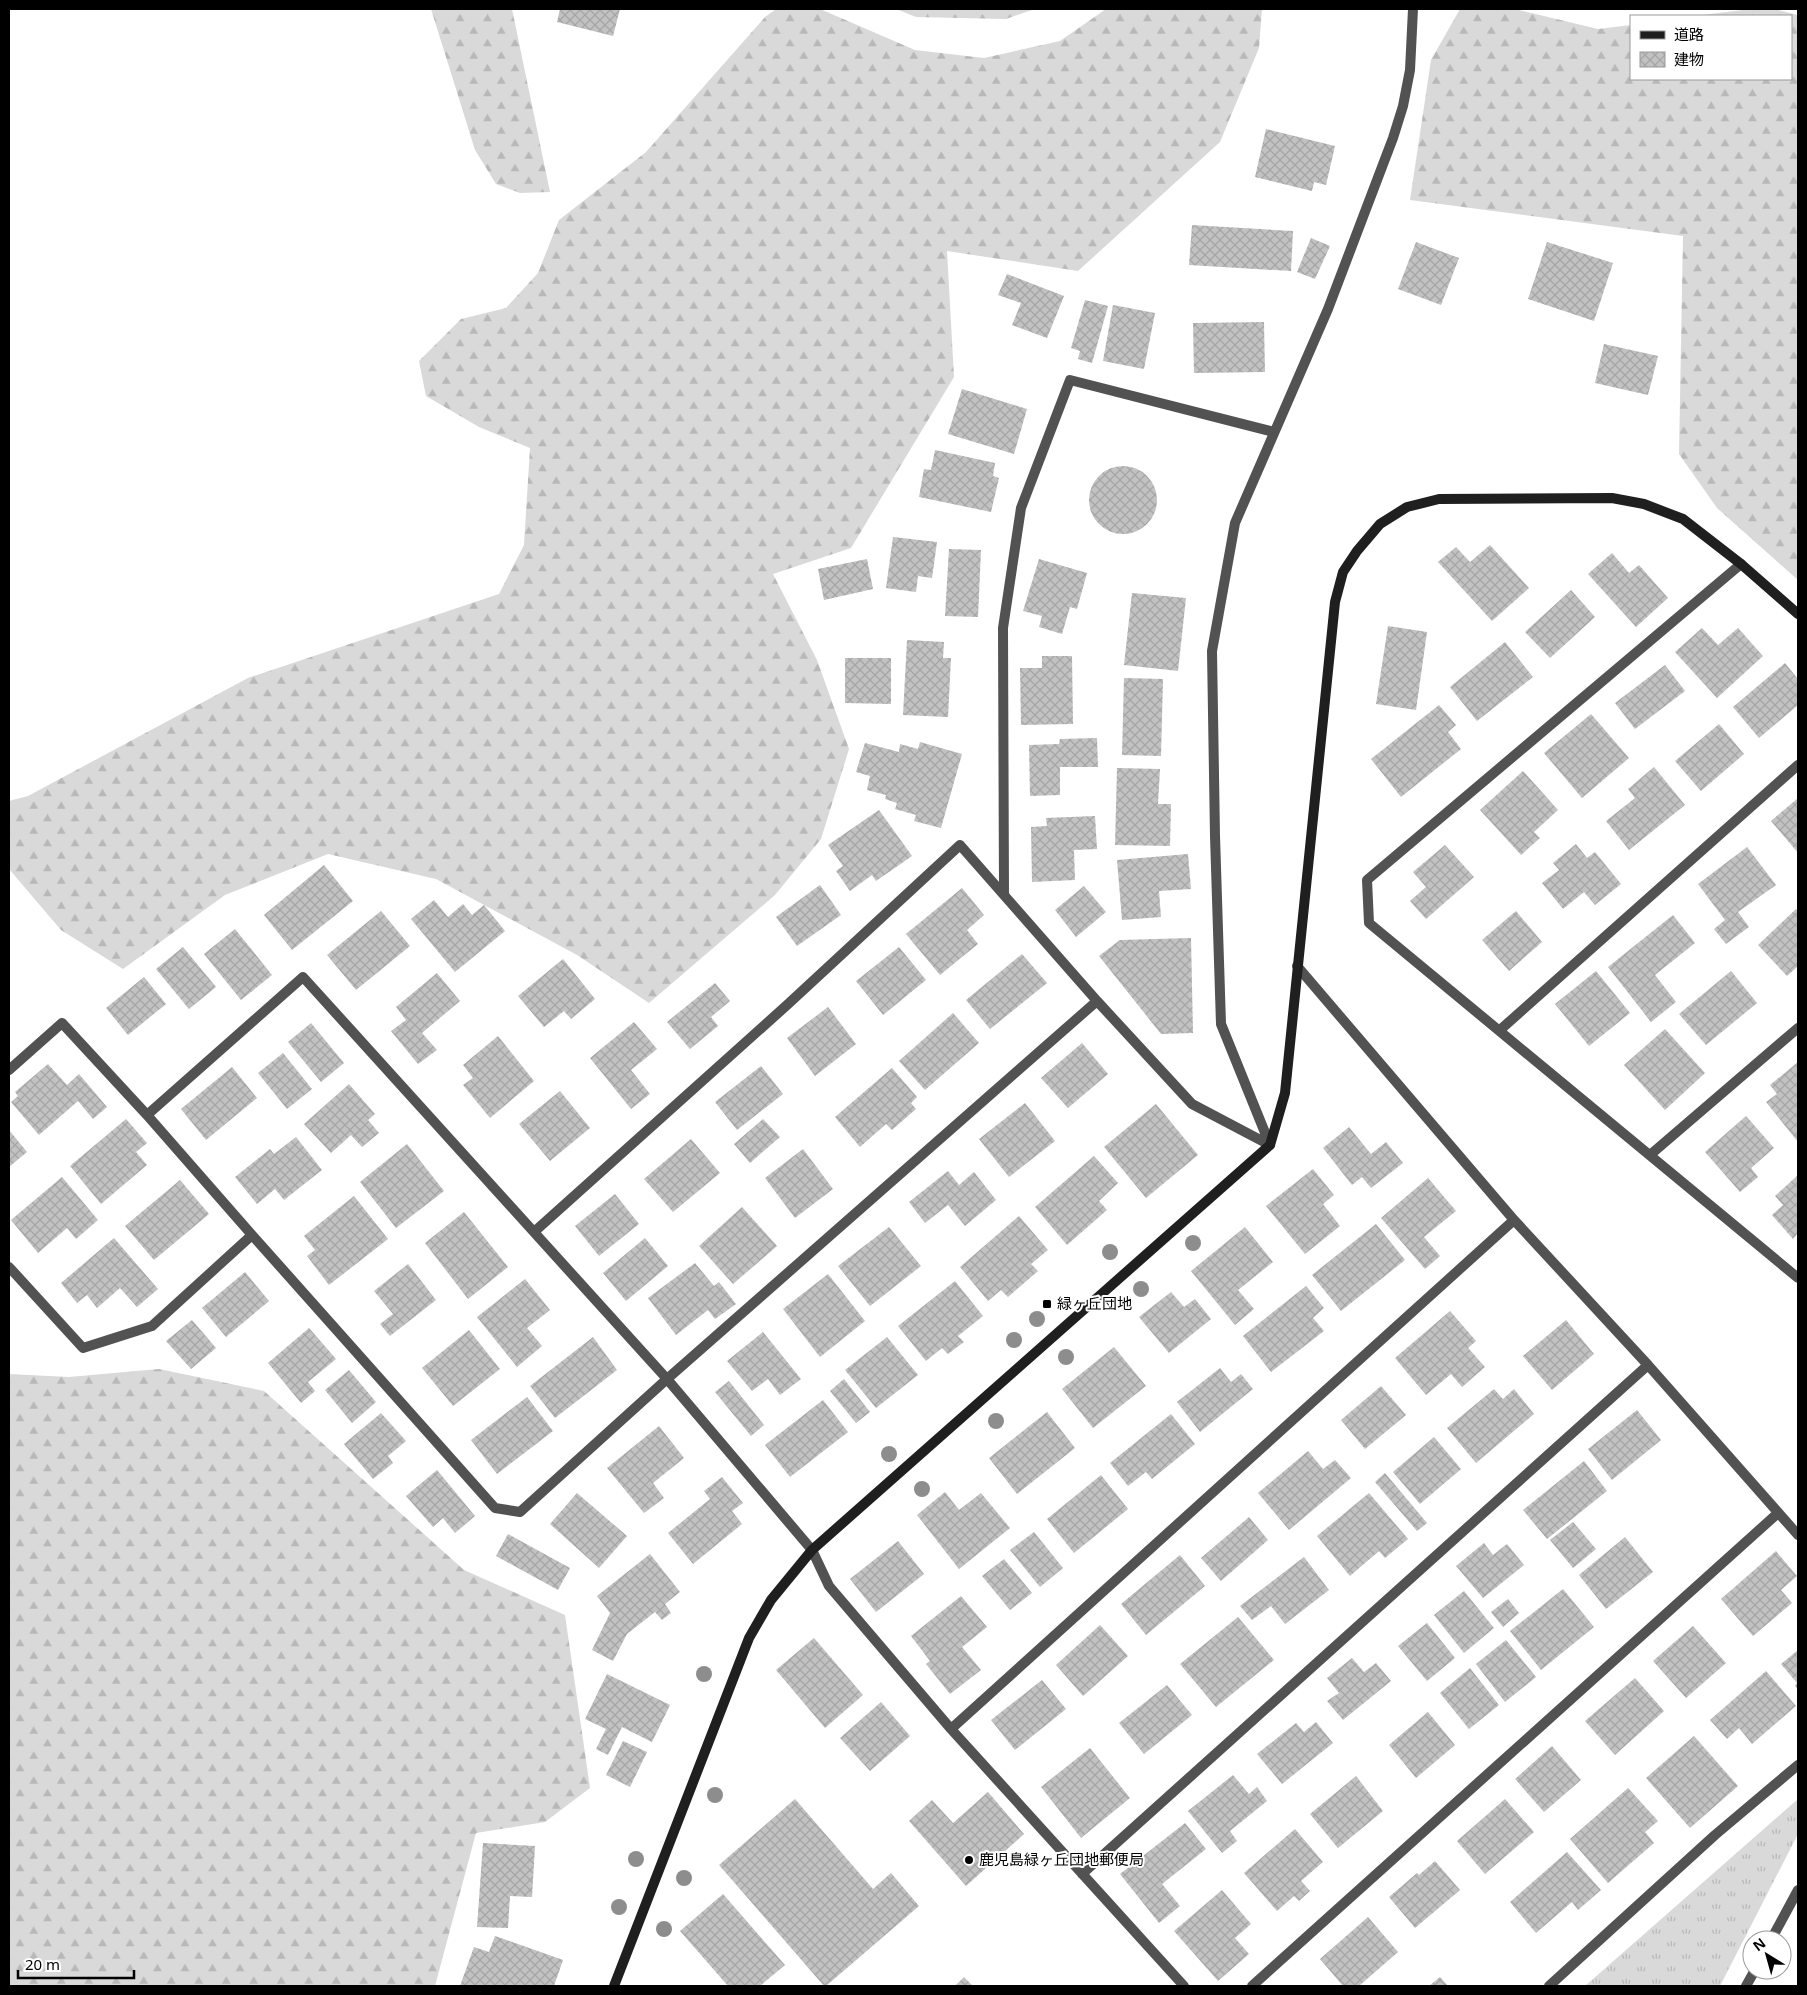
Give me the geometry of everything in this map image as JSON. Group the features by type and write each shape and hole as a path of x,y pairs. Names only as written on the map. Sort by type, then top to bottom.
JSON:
{"street":[{"path":"1270,1144 1221,1024 1212,651 1235,524 1328,309 1393,138 1403,106 1410,70 1413,9"},
{"path":"1004,894 1003,628 1021,508 1070,380 1274,432"},
{"path":"614,1986 749,1638 771,1600 812,1550 1270,1144 1285,1093 1335,602 1343,572 1357,551 1380,524 1407,507 1439,499 1612,498 1644,504 1683,519 1741,564 1798,614"},
{"path":"1741,564 1367,880 1369,923 1798,1278"},
{"path":"1500,1030 1798,765"},
{"path":"534,1232 787,1005 960,845 1192,1104 1270,1144"},
{"path":"1297,966 1514,1220 1648,1365 1798,1535"},
{"path":"147,1114 303,977 667,1379 812,1550 829,1586 951,1729 1184,1986"},
{"path":"9,1070 62,1023 147,1114 495,1508 520,1512 667,1379 1097,1000"},
{"path":"1650,1155 1798,1028"},
{"path":"951,1729 1514,1220"},
{"path":"9,1267 83,1348 152,1326 252,1235"},
{"path":"1082,1874 1648,1365"},
{"path":"1252,1986 1778,1513"},
{"path":"1549,1986 1715,1835 1798,1765"},
{"path":"1776,1930 1798,1890"}],"green space":[{"path":"431,9 512,9 550,192 520,193 496,184 475,150"},
{"path":"776,9 820,9 915,50 984,58 1060,41 1106,9 1262,9 1259,48 1220,142 1078,271 947,251 954,377 851,548 773,574 817,660 849,749 821,839 775,895 649,1003 577,955 436,879 328,854 225,895 123,969 61,930 9,869 9,801 28,796 248,678 499,594 524,545 530,448 479,427 426,396 419,361 461,319 506,308 538,273 559,220 646,152 765,17"},
{"path":"896,9 1035,9 1006,19 916,17"},
{"path":"1460,9 1515,9 1598,29 1630,25 1630,80 1792,80 1792,15 1702,15 1751,9 1774,9 1798,15 1798,580 1717,508 1679,454 1683,236 1410,200 1431,60"},
{"path":"159,1369 264,1391 464,1570 565,1615 590,1788 545,1822 476,1833 435,1986 9,1986 9,1374 69,1377"},
{"path":"1798,1799 1798,1834 1749,1930 1742,1930 1742,1943 1720,1986 1585,1986"}],"building":[{"path":"560,9 620,9 613,36 557,22"},
{"path":"1266,129 1335,146 1326,185 1314,182 1312,191 1255,177"},
{"path":"1192,225 1293,231 1291,271 1189,265"},
{"path":"1311,238 1330,246 1315,279 1297,272"},
{"path":"1416,242 1459,258 1441,305 1398,289"},
{"path":"1547,242 1613,263 1594,321 1528,299"},
{"path":"1007,274 1064,296 1047,338 1012,325 1021,303 998,295"},
{"path":"1085,300 1108,306 1092,363 1078,359 1080,351 1071,348"},
{"path":"1113,305 1155,313 1144,369 1103,361"},
{"path":"1264,322 1265,372 1194,373 1193,323"},
{"path":"1604,344 1658,356 1648,395 1595,383"},
{"path":"962,389 1027,409 1014,454 948,434"},
{"path":"935,450 995,463 993,476 999,478 991,512 919,497 924,469 931,470"},
{"path":"1123,466 1136,469 1147,476 1154,487 1157,500 1154,513 1147,524 1136,531 1123,534 1110,531 1099,524 1092,513 1089,500 1092,487 1099,476 1110,469"},
{"path":"893,537 937,542 932,578 918,576 916,592 886,588"},
{"path":"1490,545 1529,588 1492,621 1438,562 1456,547 1470,562"},
{"path":"949,549 981,550 978,617 945,616"},
{"path":"1612,553 1629,573 1639,565 1668,598 1636,627 1588,574"},
{"path":"867,559 873,589 824,600 818,569"},
{"path":"1039,559 1087,573 1077,609 1070,607 1062,634 1039,627 1042,616 1023,611"},
{"path":"1571,590 1595,617 1550,658 1525,632"},
{"path":"1132,593 1186,598 1178,671 1124,665"},
{"path":"1388,626 1427,632 1416,710 1376,704"},
{"path":"1702,628 1718,645 1738,628 1763,656 1717,698 1675,652"},
{"path":"907,640 944,642 943,658 951,658 948,717 903,715"},
{"path":"1505,642 1533,677 1477,721 1450,687"},
{"path":"1042,656 1072,656 1073,724 1021,725 1020,668 1042,668"},
{"path":"845,658 891,658 891,704 845,703"},
{"path":"1785,663 1798,679 1798,705 1759,738 1733,707"},
{"path":"1665,665 1685,691 1635,729 1615,703"},
{"path":"1124,678 1163,679 1161,756 1122,755"},
{"path":"1439,705 1456,725 1448,732 1461,749 1401,797 1371,759"},
{"path":"1591,714 1629,758 1582,798 1544,753"},
{"path":"1719,724 1744,754 1701,791 1675,761"},
{"path":"1097,738 1098,767 1060,767 1060,795 1030,796 1029,745 1059,744 1060,739"},
{"path":"920,742 962,754 941,828 914,821 916,815 895,809 897,803 885,799 886,795 867,790 870,776 856,772 865,743 899,752 900,744 918,749"},
{"path":"1654,767 1685,805 1629,850 1606,821 1635,798 1628,789"},
{"path":"1117,768 1160,769 1158,804 1171,804 1170,846 1115,845"},
{"path":"1523,771 1558,810 1534,832 1540,838 1521,855 1480,810"},
{"path":"1798,798 1798,853 1771,821"},
{"path":"879,810 912,856 876,881 872,875 850,891 836,871 843,866 828,845"},
{"path":"1095,816 1097,849 1074,850 1075,880 1032,882 1031,827 1047,826 1046,818"},
{"path":"1576,844 1587,858 1595,852 1621,884 1595,905 1584,892 1563,909 1542,883 1559,870 1553,863"},
{"path":"1445,845 1474,877 1426,919 1410,901 1426,887 1413,872"},
{"path":"1747,847 1776,885 1738,912 1749,927 1726,944 1714,929 1725,920 1698,884"},
{"path":"1188,854 1191,889 1159,891 1161,917 1122,920 1117,860"},
{"path":"324,865 353,901 292,950 264,915"},
{"path":"820,885 841,915 797,946 776,917"},
{"path":"1084,886 1106,912 1076,937 1055,910"},
{"path":"962,888 984,915 967,930 978,944 940,975 906,934"},
{"path":"434,900 448,917 463,904 472,915 484,905 505,931 455,972 411,919"},
{"path":"1796,909 1798,911 1798,966 1787,976 1758,945"},
{"path":"381,911 410,946 356,990 327,955"},
{"path":"1516,911 1542,942 1509,971 1482,940"},
{"path":"1673,915 1695,943 1655,975 1676,1002 1651,1022 1608,967"},
{"path":"235,929 272,975 241,1000 204,954"},
{"path":"1191,938 1193,1033 1161,1034 1099,956 1120,940"},
{"path":"183,947 216,987 189,1009 156,969"},
{"path":"899,947 926,980 883,1015 856,981"},
{"path":"1022,954 1047,983 990,1029 966,1000"},
{"path":"563,959 595,999 571,1019 564,1011 544,1027 518,996"},
{"path":"1596,971 1630,1013 1589,1046 1555,1004"},
{"path":"1731,971 1757,1003 1706,1045 1679,1014"},
{"path":"437,973 460,1001 422,1033 437,1050 418,1064 391,1031 406,1020 396,1007"},
{"path":"144,977 166,1004 128,1035 106,1008"},
{"path":"715,983 730,1001 711,1017 718,1026 690,1049 667,1022"},
{"path":"828,1007 856,1044 815,1076 787,1038"},
{"path":"953,1013 979,1043 925,1090 899,1061"},
{"path":"634,1022 657,1049 631,1070 650,1094 631,1109 590,1058"},
{"path":"311,1023 344,1063 321,1082 288,1042"},
{"path":"1665,1029 1705,1073 1665,1110 1624,1065"},
{"path":"498,1036 534,1081 490,1118 463,1085 473,1078 463,1065"},
{"path":"1082,1043 1108,1074 1068,1108 1041,1078"},
{"path":"283,1053 312,1089 287,1109 258,1073"},
{"path":"1798,1062 1798,1142 1766,1102 1777,1094 1770,1085"},
{"path":"48,1064 67,1085 79,1074 107,1107 93,1119 78,1101 39,1135 11,1102 18,1096 15,1092"},
{"path":"761,1066 783,1094 737,1130 715,1102"},
{"path":"232,1067 257,1098 206,1140 181,1109"},
{"path":"892,1068 917,1097 911,1103 916,1109 892,1130 886,1124 860,1147 835,1117"},
{"path":"349,1084 375,1114 368,1120 379,1133 362,1147 351,1135 331,1153 304,1124"},
{"path":"560,1091 590,1128 550,1161 519,1124"},
{"path":"1025,1103 1055,1141 1009,1177 979,1139"},
{"path":"1156,1104 1198,1155 1146,1198 1104,1147"},
{"path":"1746,1116 1774,1148 1751,1168 1758,1177 1740,1192 1705,1152"},
{"path":"126,1119 147,1143 136,1152 147,1165 101,1204 70,1166"},
{"path":"763,1119 780,1137 750,1163 734,1144"},
{"path":"1349,1127 1371,1154 1386,1142 1403,1163 1371,1188 1362,1177 1352,1185 1323,1148"},
{"path":"9,1130 27,1152 9,1167"},
{"path":"296,1137 322,1170 284,1200 275,1189 257,1204 235,1177 270,1149 274,1154"},
{"path":"691,1139 720,1173 673,1212 644,1179"},
{"path":"407,1144 444,1191 396,1228 360,1182"},
{"path":"803,1149 833,1189 795,1218 765,1178"},
{"path":"1094,1156 1118,1183 1099,1201 1107,1210 1067,1245 1035,1207"},
{"path":"1313,1169 1334,1195 1323,1204 1340,1226 1305,1254 1266,1206"},
{"path":"948,1171 959,1185 974,1172 996,1200 965,1226 948,1205 925,1223 909,1202"},
{"path":"1798,1175 1798,1233 1793,1239 1772,1215 1783,1205 1775,1196"},
{"path":"62,1177 98,1220 76,1239 67,1228 38,1253 11,1220"},
{"path":"1428,1178 1456,1211 1424,1237 1440,1256 1425,1269 1381,1218"},
{"path":"180,1180 209,1214 154,1260 125,1226"},
{"path":"615,1194 639,1224 599,1256 575,1226"},
{"path":"354,1196 388,1239 329,1285 307,1256 315,1250 304,1236"},
{"path":"742,1207 777,1246 733,1284 699,1246"},
{"path":"464,1212 508,1267 468,1299 425,1243"},
{"path":"1019,1216 1048,1250 1031,1264 1038,1271 1008,1297 1001,1290 988,1301 960,1267"},
{"path":"1376,1224 1405,1260 1341,1311 1312,1275"},
{"path":"889,1227 921,1266 870,1306 838,1266"},
{"path":"1245,1227 1273,1262 1238,1290 1254,1309 1235,1325 1191,1271"},
{"path":"114,1238 158,1289 137,1307 120,1288 97,1308 87,1295 77,1303 61,1283"},
{"path":"645,1238 668,1266 626,1301 603,1273"},
{"path":"695,1263 714,1286 719,1282 736,1304 715,1319 708,1310 676,1335 648,1298"},
{"path":"408,1264 436,1300 390,1336 380,1324 393,1314 374,1291"},
{"path":"245,1272 269,1301 226,1337 202,1308"},
{"path":"828,1274 865,1321 820,1357 783,1309"},
{"path":"525,1279 550,1310 527,1328 542,1346 517,1367 477,1317"},
{"path":"955,1281 983,1316 958,1336 964,1342 948,1354 942,1348 926,1361 898,1326"},
{"path":"1306,1286 1324,1308 1313,1318 1324,1331 1271,1372 1243,1336"},
{"path":"1171,1292 1184,1307 1195,1299 1211,1319 1169,1353 1139,1317"},
{"path":"1450,1311 1476,1341 1468,1348 1485,1367 1462,1387 1451,1374 1426,1395 1395,1358"},
{"path":"192,1320 216,1348 191,1369 166,1341"},
{"path":"1566,1320 1594,1354 1552,1390 1523,1356"},
{"path":"309,1328 336,1359 308,1382 315,1391 301,1403 268,1363"},
{"path":"469,1330 500,1369 453,1406 422,1368"},
{"path":"763,1332 801,1379 780,1395 768,1379 752,1391 727,1361"},
{"path":"593,1337 617,1370 555,1418 530,1386"},
{"path":"887,1337 918,1375 876,1408 845,1370"},
{"path":"1114,1347 1146,1386 1093,1428 1062,1389"},
{"path":"1220,1368 1231,1382 1241,1374 1253,1389 1200,1432 1177,1402"},
{"path":"349,1370 376,1402 352,1423 325,1390"},
{"path":"844,1379 870,1412 856,1423 830,1391"},
{"path":"729,1381 764,1425 751,1436 715,1392"},
{"path":"1381,1386 1406,1415 1365,1449 1341,1420"},
{"path":"1494,1389 1503,1399 1514,1389 1534,1414 1476,1463 1447,1428"},
{"path":"527,1397 553,1431 497,1474 471,1440"},
{"path":"823,1400 848,1432 790,1477 765,1445"},
{"path":"1637,1410 1661,1440 1612,1480 1588,1449"},
{"path":"1047,1412 1075,1448 1017,1494 989,1458"},
{"path":"381,1413 406,1441 388,1456 393,1463 373,1479 344,1444"},
{"path":"1171,1414 1195,1444 1152,1479 1146,1472 1128,1486 1110,1463"},
{"path":"659,1426 684,1458 653,1483 664,1498 644,1513 607,1468"},
{"path":"1434,1437 1461,1469 1420,1504 1393,1472"},
{"path":"1308,1451 1323,1469 1335,1460 1351,1478 1289,1530 1258,1493"},
{"path":"1584,1461 1607,1491 1547,1539 1523,1510"},
{"path":"437,1470 475,1516 455,1533 443,1518 433,1527 406,1496"},
{"path":"1385,1473 1427,1523 1417,1531 1375,1482"},
{"path":"1101,1475 1128,1509 1074,1553 1047,1519"},
{"path":"722,1477 743,1503 732,1511 742,1524 693,1564 668,1533 710,1499 704,1491"},
{"path":"945,1492 959,1510 981,1493 1010,1528 959,1569 917,1515"},
{"path":"577,1493 627,1536 599,1568 550,1524"},
{"path":"1369,1493 1408,1539 1385,1558 1379,1551 1350,1576 1317,1536"},
{"path":"1249,1517 1268,1540 1221,1581 1201,1558"},
{"path":"1573,1522 1596,1549 1573,1568 1550,1540"},
{"path":"1034,1532 1063,1568 1040,1587 1010,1550"},
{"path":"508,1534 570,1568 558,1590 496,1556"},
{"path":"1625,1537 1653,1572 1606,1609 1579,1575"},
{"path":"898,1541 924,1574 876,1612 850,1579"},
{"path":"1484,1543 1493,1555 1507,1544 1524,1565 1483,1598 1456,1566"},
{"path":"1776,1551 1797,1576 1781,1590 1792,1603 1753,1636 1721,1599"},
{"path":"650,1554 680,1592 665,1604 671,1613 662,1620 655,1612 627,1634 613,1661 592,1650 610,1613 597,1596"},
{"path":"1180,1555 1205,1586 1146,1635 1121,1604"},
{"path":"1304,1557 1329,1590 1285,1624 1271,1606 1252,1620 1240,1606"},
{"path":"1004,1559 1032,1593 1010,1610 982,1576"},
{"path":"1563,1589 1594,1627 1541,1670 1510,1631"},
{"path":"1464,1591 1494,1628 1464,1653 1434,1615"},
{"path":"961,1596 987,1627 962,1647 981,1670 950,1694 926,1664 930,1661 911,1636"},
{"path":"1508,1599 1519,1613 1503,1627 1491,1612"},
{"path":"1238,1617 1274,1660 1216,1707 1180,1664"},
{"path":"1427,1623 1455,1658 1427,1681 1398,1646"},
{"path":"1100,1625 1128,1656 1083,1696 1056,1665"},
{"path":"1693,1626 1726,1663 1686,1698 1653,1661"},
{"path":"814,1638 863,1695 825,1728 776,1670"},
{"path":"1506,1640 1536,1677 1505,1702 1476,1664"},
{"path":"1798,1650 1798,1690 1795,1686 1797,1683 1781,1664"},
{"path":"1352,1658 1364,1672 1376,1663 1391,1681 1343,1720 1327,1701 1339,1693 1327,1678"},
{"path":"1470,1668 1499,1705 1469,1729 1440,1693"},
{"path":"1766,1671 1796,1706 1752,1744 1739,1728 1727,1739 1710,1720"},
{"path":"607,1674 670,1705 652,1742 622,1727 608,1755 596,1749 606,1729 585,1719"},
{"path":"1635,1678 1664,1711 1615,1755 1585,1721"},
{"path":"1042,1680 1066,1709 1015,1750 991,1720"},
{"path":"1167,1685 1192,1715 1144,1754 1119,1723"},
{"path":"881,1702 910,1736 870,1771 840,1738"},
{"path":"1428,1712 1455,1745 1416,1778 1389,1745"},
{"path":"1316,1722 1333,1743 1282,1784 1257,1754 1296,1723 1304,1732"},
{"path":"1694,1736 1738,1786 1690,1828 1646,1778"},
{"path":"623,1741 647,1752 630,1787 606,1775"},
{"path":"1552,1746 1581,1780 1544,1812 1515,1779"},
{"path":"1090,1748 1130,1798 1081,1838 1041,1787"},
{"path":"1233,1775 1249,1794 1257,1787 1267,1801 1230,1831 1237,1841 1222,1853 1188,1811"},
{"path":"1356,1776 1383,1811 1338,1848 1310,1814"},
{"path":"1628,1788 1658,1821 1645,1832 1654,1843 1608,1883 1570,1839"},
{"name":"鹿児島緑ヶ丘団地郵便局","path":"988,1792 1024,1834 966,1886 909,1821 932,1800 953,1823"},
{"path":"795,1799 873,1889 891,1873 919,1906 826,1986 719,1865"},
{"path":"1505,1799 1534,1832 1485,1874 1457,1841"},
{"path":"1185,1823 1206,1849 1162,1884 1180,1906 1159,1923 1120,1874"},
{"path":"1295,1829 1323,1862 1301,1881 1310,1891 1299,1901 1294,1896 1277,1911 1244,1873"},
{"path":"483,1843 535,1846 532,1897 510,1896 508,1928 477,1927"},
{"path":"1567,1852 1601,1890 1578,1910 1572,1902 1536,1933 1510,1902"},
{"path":"1435,1861 1460,1890 1415,1928 1389,1897 1417,1873 1419,1875"},
{"path":"1222,1890 1251,1924 1235,1938 1249,1954 1218,1981 1174,1931"},
{"path":"723,1894 785,1965 760,1986 728,1986 680,1931"},
{"path":"1368,1917 1398,1952 1359,1986 1343,1986 1320,1959"},
{"path":"495,1936 563,1960 554,1986 460,1986 474,1947 489,1952"},
{"path":"964,1977 973,1986 955,1986"},
{"path":"1440,1977 1448,1986 1429,1986"}],"place":[{"name":"緑ヶ丘団地","path":"1047,1304"},
{"name":"鹿児島緑ヶ丘団地郵便局","path":"969,1860"}]}
